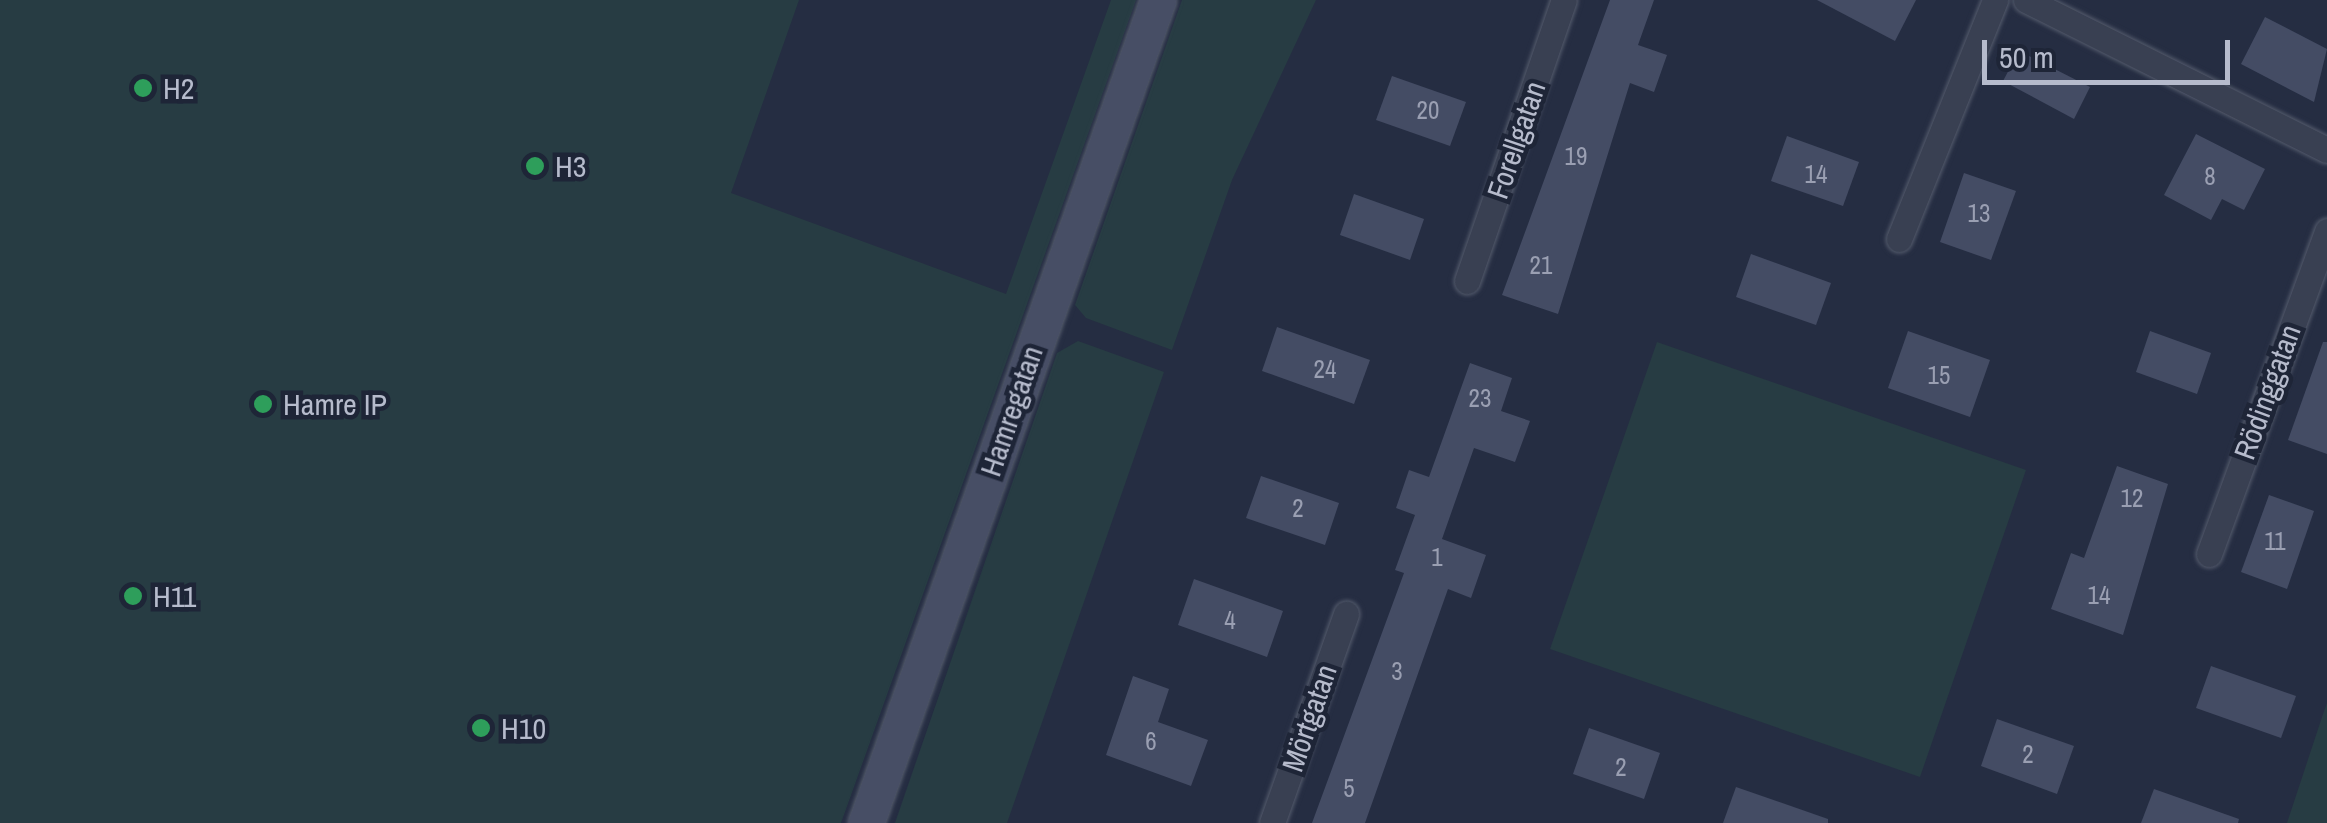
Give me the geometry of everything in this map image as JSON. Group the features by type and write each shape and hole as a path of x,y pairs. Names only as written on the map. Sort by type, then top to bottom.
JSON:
{"street":[{"name":"Hamregatan","path":"866,823 1158,0"},
{"name":"Forellgatan","path":"1467,281 1564,0"},
{"path":"1899,239 1995,0"},
{"path":"2026,0 2327,150"},
{"name":"Rödinggatan","path":"2210,554 2327,232"},
{"name":"Mörtgatan","path":"1272,823 1346,614"}],"shaded area":[{"path":"0,0 799,0 731,193 1006,294 1111,0 1136,0 841,823 0,823"},
{"path":"1182,0 1316,0 1232,180 1172,350 1086,318 1075,305"},
{"path":"1078,341 1164,372 1007,823 895,823 1057,353"},
{"path":"1657,342 2026,470 1920,777 1550,649"},
{"path":"2327,703 2327,823 2287,823 2323,714"}],"building":[{"path":"1610,0 1654,0 1638,45 1667,55 1654,92 1630,83 1558,314 1502,295"},
{"path":"1817,0 1916,0 1895,41"},
{"path":"2265,17 2327,49 2314,102 2241,64"},
{"path":"2019,51 2090,87 2074,119 2003,81"},
{"path":"1392,76 1466,102 1450,146 1376,120"},
{"path":"2196,134 2265,169 2244,210 2222,199 2211,220 2164,195"},
{"path":"1787,136 1859,162 1843,206 1771,181"},
{"path":"1964,173 2016,191 1991,260 1940,242"},
{"path":"1354,194 1424,219 1410,260 1340,235"},
{"path":"1751,254 1831,283 1816,325 1736,297"},
{"path":"1277,327 1370,360 1354,404 1262,371"},
{"path":"1908,331 1990,360 1970,417 1888,388"},
{"path":"2150,331 2211,353 2197,394 2136,372"},
{"path":"2323,342 2327,342 2327,454 2288,440"},
{"path":"1470,363 1512,378 1501,411 1530,421 1515,462 1474,448 1442,539 1486,555 1471,598 1448,589 1365,823 1312,823 1404,573 1395,570 1415,515 1396,508 1409,470 1429,477"},
{"path":"2117,466 2168,484 2123,635 2051,609 2071,553 2084,558"},
{"path":"1261,476 1339,503 1325,545 1246,518"},
{"path":"2269,495 2314,511 2287,589 2241,572"},
{"path":"1194,579 1283,611 1267,657 1178,625"},
{"path":"2211,666 2296,696 2281,738 2196,708"},
{"path":"1133,676 1169,689 1158,722 1208,740 1191,786 1106,755"},
{"path":"1997,719 2074,746 2057,794 1981,766"},
{"path":"1589,728 1660,753 1644,799 1573,774"},
{"path":"1736,787 1828,819 1828,823 1723,823"},
{"path":"2154,789 2239,819 2238,823 2141,823"}],"place":[{"name":"H2","path":"143,88"},
{"name":"H3","path":"535,166"},
{"name":"Hamre IP","path":"263,404"},
{"name":"H11","path":"133,596"},
{"name":"H10","path":"481,728"}]}
